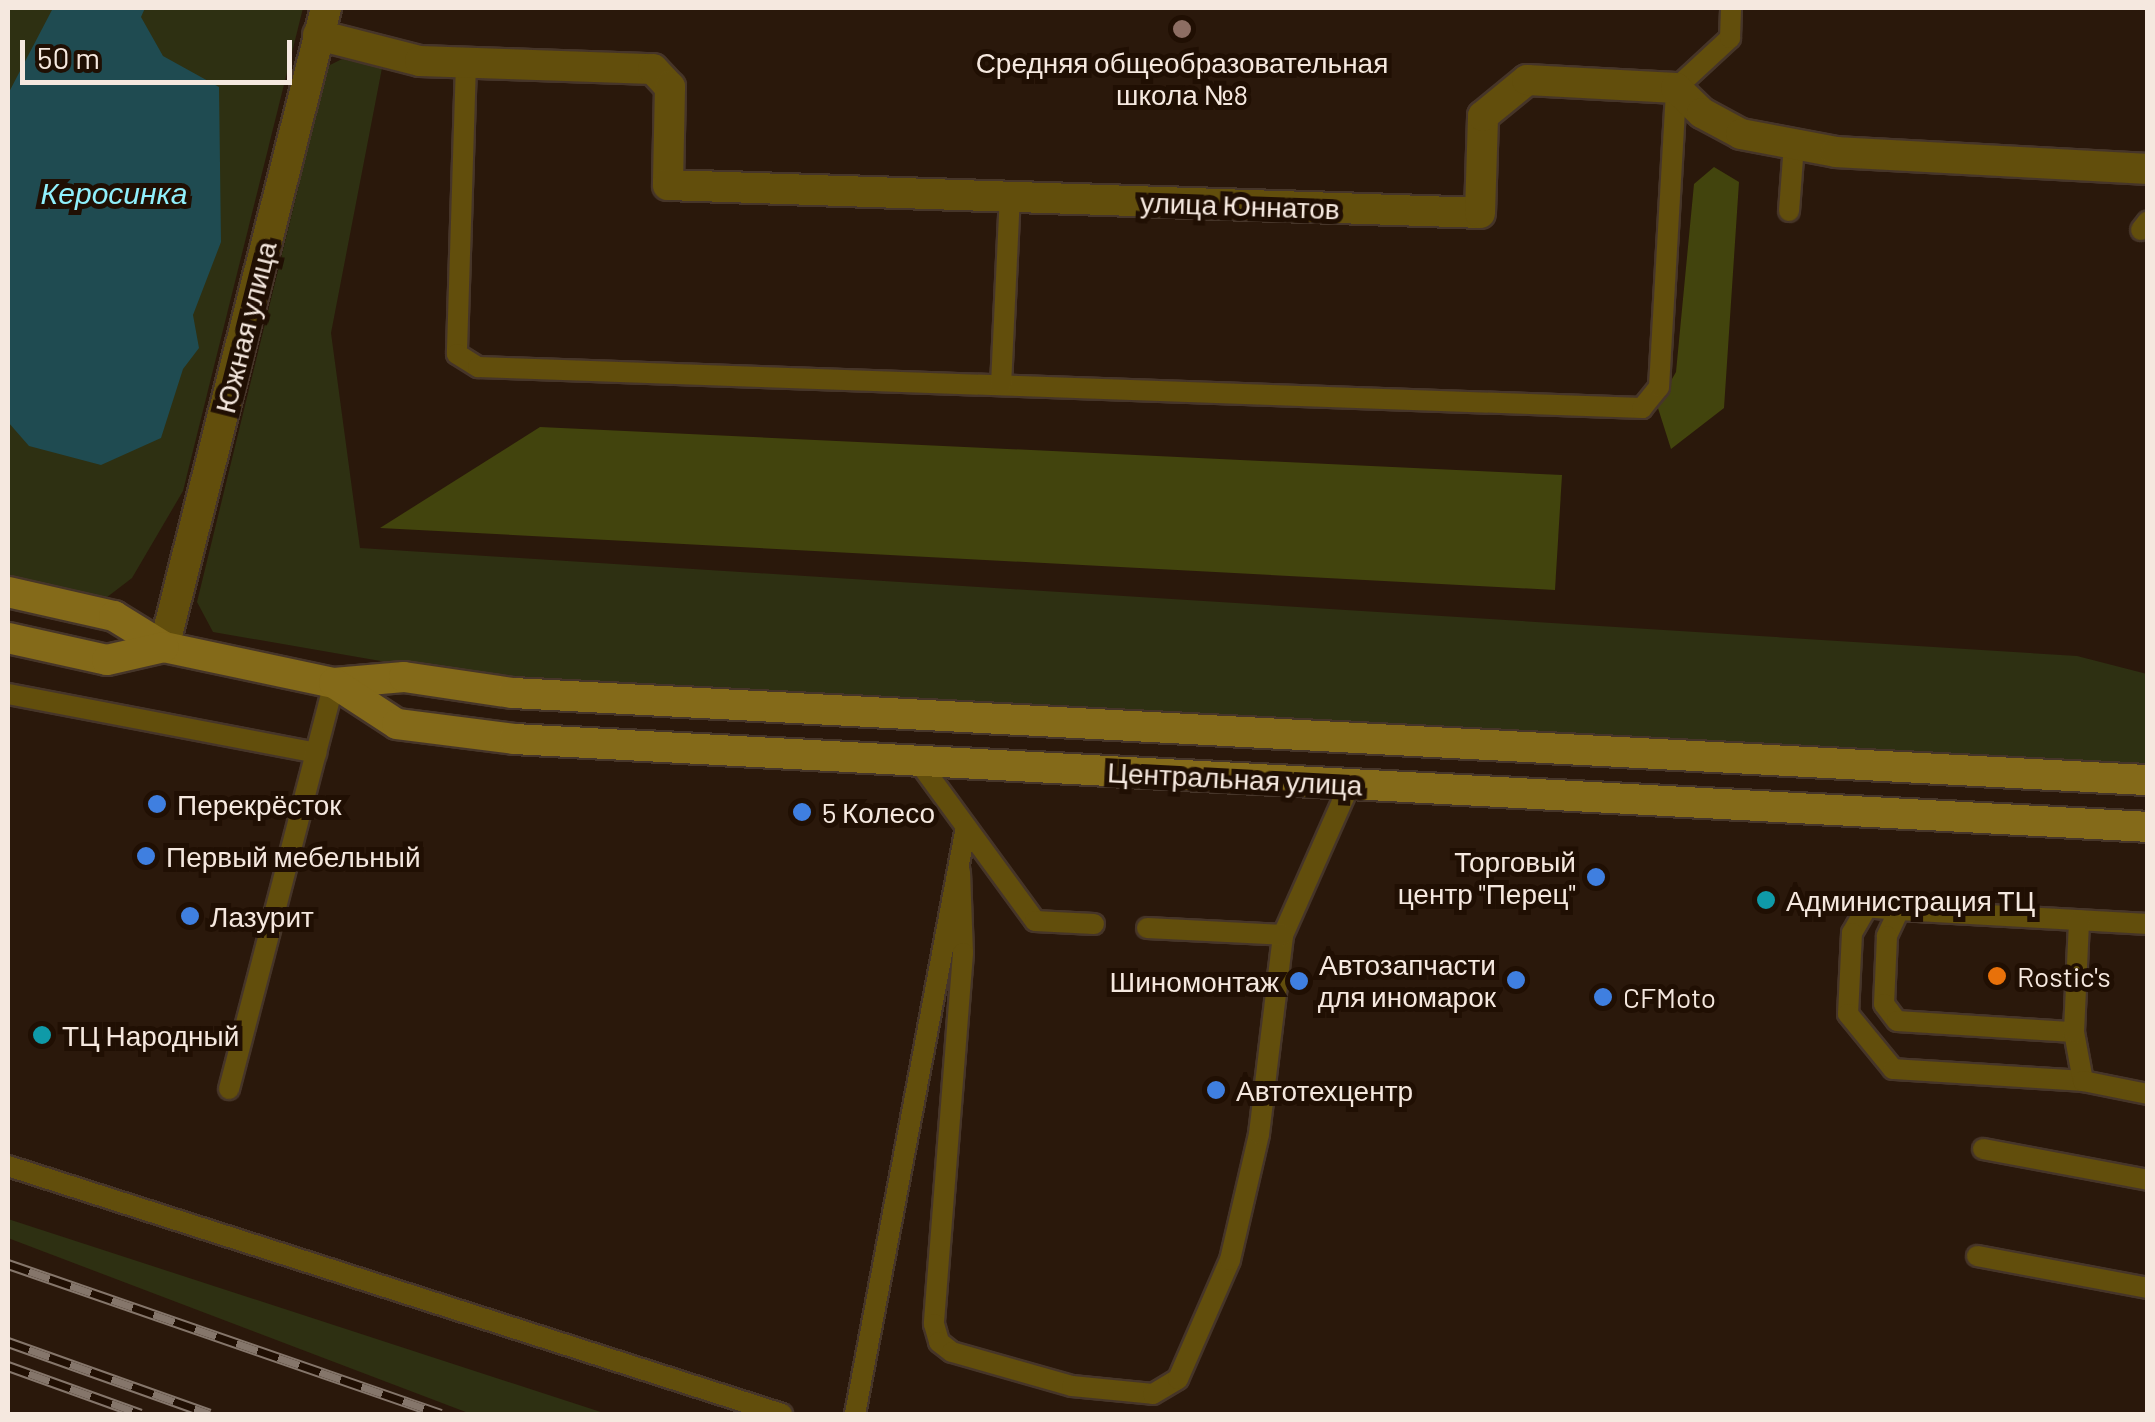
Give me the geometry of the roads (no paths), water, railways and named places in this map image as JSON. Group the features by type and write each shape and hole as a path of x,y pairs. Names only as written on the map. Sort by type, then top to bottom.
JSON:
{"main road":[{"name":"Центральная улица","path":"8,592 114,616 164,646 334,684 404,677 513,693 2148,780"},
{"name":"Центральная улица","path":"8,638 107,660 164,646"},
{"name":"Центральная улица","path":"334,684 397,724 514,740 2148,827"},
{"path":"1350,784 1354,738"}],"street":[{"name":"улица Юннатов","path":"322,21 420,61 653,69 670,87 668,184 1480,213 1483,116 1527,80 1676,88"},
{"name":"Южная улица","path":"164,646 322,21"},
{"path":"1676,88 1702,113 1741,134 1836,152 2148,169"}],"lane":[{"path":"466,62 457,354 478,367 1642,408 1659,388 1676,88 1730,38 1731,8"},
{"path":"1790,211 1794,144"},
{"path":"1002,385 1010,196"},
{"path":"230,1089 334,684"},
{"path":"8,694 316,753"},
{"path":"918,761 1035,921 1094,924"},
{"path":"960,872 963,953 934,1324 939,1342 952,1352 1072,1386 1153,1394 1178,1379 1230,1260 1252,1173 1283,935 1350,784"},
{"path":"856,1414 966,828"},
{"path":"2148,924 1868,907 1852,932 1848,1014 1893,1069 2083,1081 2148,1094"},
{"path":"1899,910 1887,936 1884,1004 1897,1021 2074,1032"},
{"path":"2079,920 2074,1032 2083,1081"},
{"path":"1147,928 1283,935"},
{"path":"1983,1149 2148,1180"},
{"path":"8,1166 782,1414"},
{"path":"1976,1256 2148,1288"}],"water":[{"name":"Керосинка","path":"53,8 145,8 141,17 163,56 219,87 221,242 193,315 199,348 183,369 161,438 101,465 29,446 8,422 8,94"}],"railway":[{"path":"8,1264 441,1414"},
{"path":"8,1342 210,1414"},
{"path":"8,1366 141,1414"}],"place":[{"name":"Средняя общеобразовательная школа №8","path":"1182,29"},
{"name":"Перекрёсток","path":"157,804"},
{"name":"5 Колесо","path":"802,812"},
{"name":"Первый мебельный","path":"146,856"},
{"name":"Торговый центр \"Перец\"","path":"1596,877"},
{"name":"Администрация ТЦ","path":"1766,900"},
{"name":"Лазурит","path":"190,916"},
{"name":"Rostic's","path":"1997,976"},
{"name":"Автозапчасти для иномарок","path":"1516,980"},
{"name":"Шиномонтаж","path":"1299,981"},
{"name":"CFMoto","path":"1603,997"},
{"name":"ТЦ Народный","path":"42,1035"},
{"name":"Автотехцентр","path":"1216,1090"}]}
